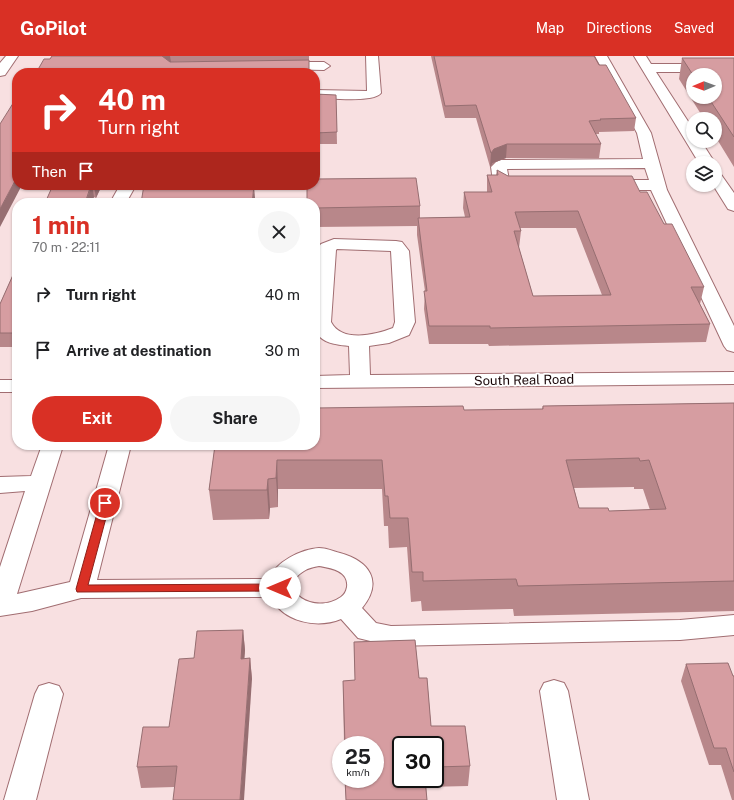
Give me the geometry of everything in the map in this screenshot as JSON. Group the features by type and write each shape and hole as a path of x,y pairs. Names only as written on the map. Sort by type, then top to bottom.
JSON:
{"street":[{"path":"0,72 12,56"},
{"path":"320,78 369,95 374,93 372,56"},
{"path":"601,56 644,133 657,185 734,346"},
{"path":"640,56 703,156"},
{"path":"271,66 279,68"},
{"path":"647,68 734,68"},
{"path":"536,186 513,186 502,183 499,168 506,164 651,163"},
{"path":"589,185 657,185"},
{"path":"722,187 734,206"},
{"path":"334,244 396,246 400,251 405,322 402,331 382,339 359,341 339,339 327,333 321,322 327,248 334,244"},
{"path":"359,341 360,382"},
{"name":"South Real Road","path":"320,382 734,378"},
{"path":"0,386 12,386"},
{"path":"50,450 38,483 0,606 32,601 81,589 280,588"},
{"path":"81,589 119,450"},
{"path":"0,485 38,483"},
{"path":"318,557 334,558 347,564 356,572 360,583 359,594 350,604 344,607 338,611 322,615 306,613 293,608 283,599 280,588 283,576 291,567 304,560 318,557"},
{"path":"344,607 368,631 391,636 680,630 734,625"},
{"path":"554,691 573,800"},
{"path":"20,800 49,694"}],"building":[{"path":"52,56 162,56 170,62 309,60 309,68 39,68 44,59 50,59"},
{"path":"434,56 594,56 599,65 606,65 636,118 600,119 601,120 589,121 601,144 507,144 494,149 491,153 476,105 445,106"},
{"path":"682,58 734,58 734,137 722,119 722,112 718,112 713,104 722,104 722,68 688,68"},
{"path":"320,94 336,95 337,132 320,133"},
{"path":"12,105 12,186 0,209 0,124"},
{"path":"497,170 508,176 632,176 640,192 647,192 664,224 672,224 704,287 691,287 710,324 490,328 490,326 429,326 424,291 427,291 418,218 470,217 464,192 492,192 487,175 498,175","holes":["578,211 611,295 533,296 514,231 521,231 515,212"]},
{"path":"416,178 420,206 320,208 320,198 307,198 307,190 320,190 320,179"},
{"path":"51,190 89,190 87,198 47,198"},
{"path":"143,190 254,190 253,198 142,198"},
{"path":"12,277 12,333 0,333 0,304"},
{"path":"734,403 734,581 518,586 516,579 423,581 423,572 412,572 408,518 390,518 388,496 385,496 382,460 277,460 276,478 268,479 267,490 209,490 214,450 320,450 320,408 463,406 464,410 543,409 543,406","holes":["639,458 640,461 649,460 666,509 609,511 608,508 579,508 566,460"]},
{"path":"243,630 241,659 250,658 240,800 173,800 177,766 137,767 143,727 169,727 179,659 194,658 197,631"},
{"path":"415,640 419,678 427,678 431,726 465,726 470,766 444,767 444,736 392,736 392,788 426,788 427,800 346,800 345,788 384,788 384,736 345,736 343,681 355,680 354,642"},
{"path":"728,663 734,676 734,772 726,748 714,748 686,664"}],"route":[{"path":"105,503 81,589 280,588"}]}
